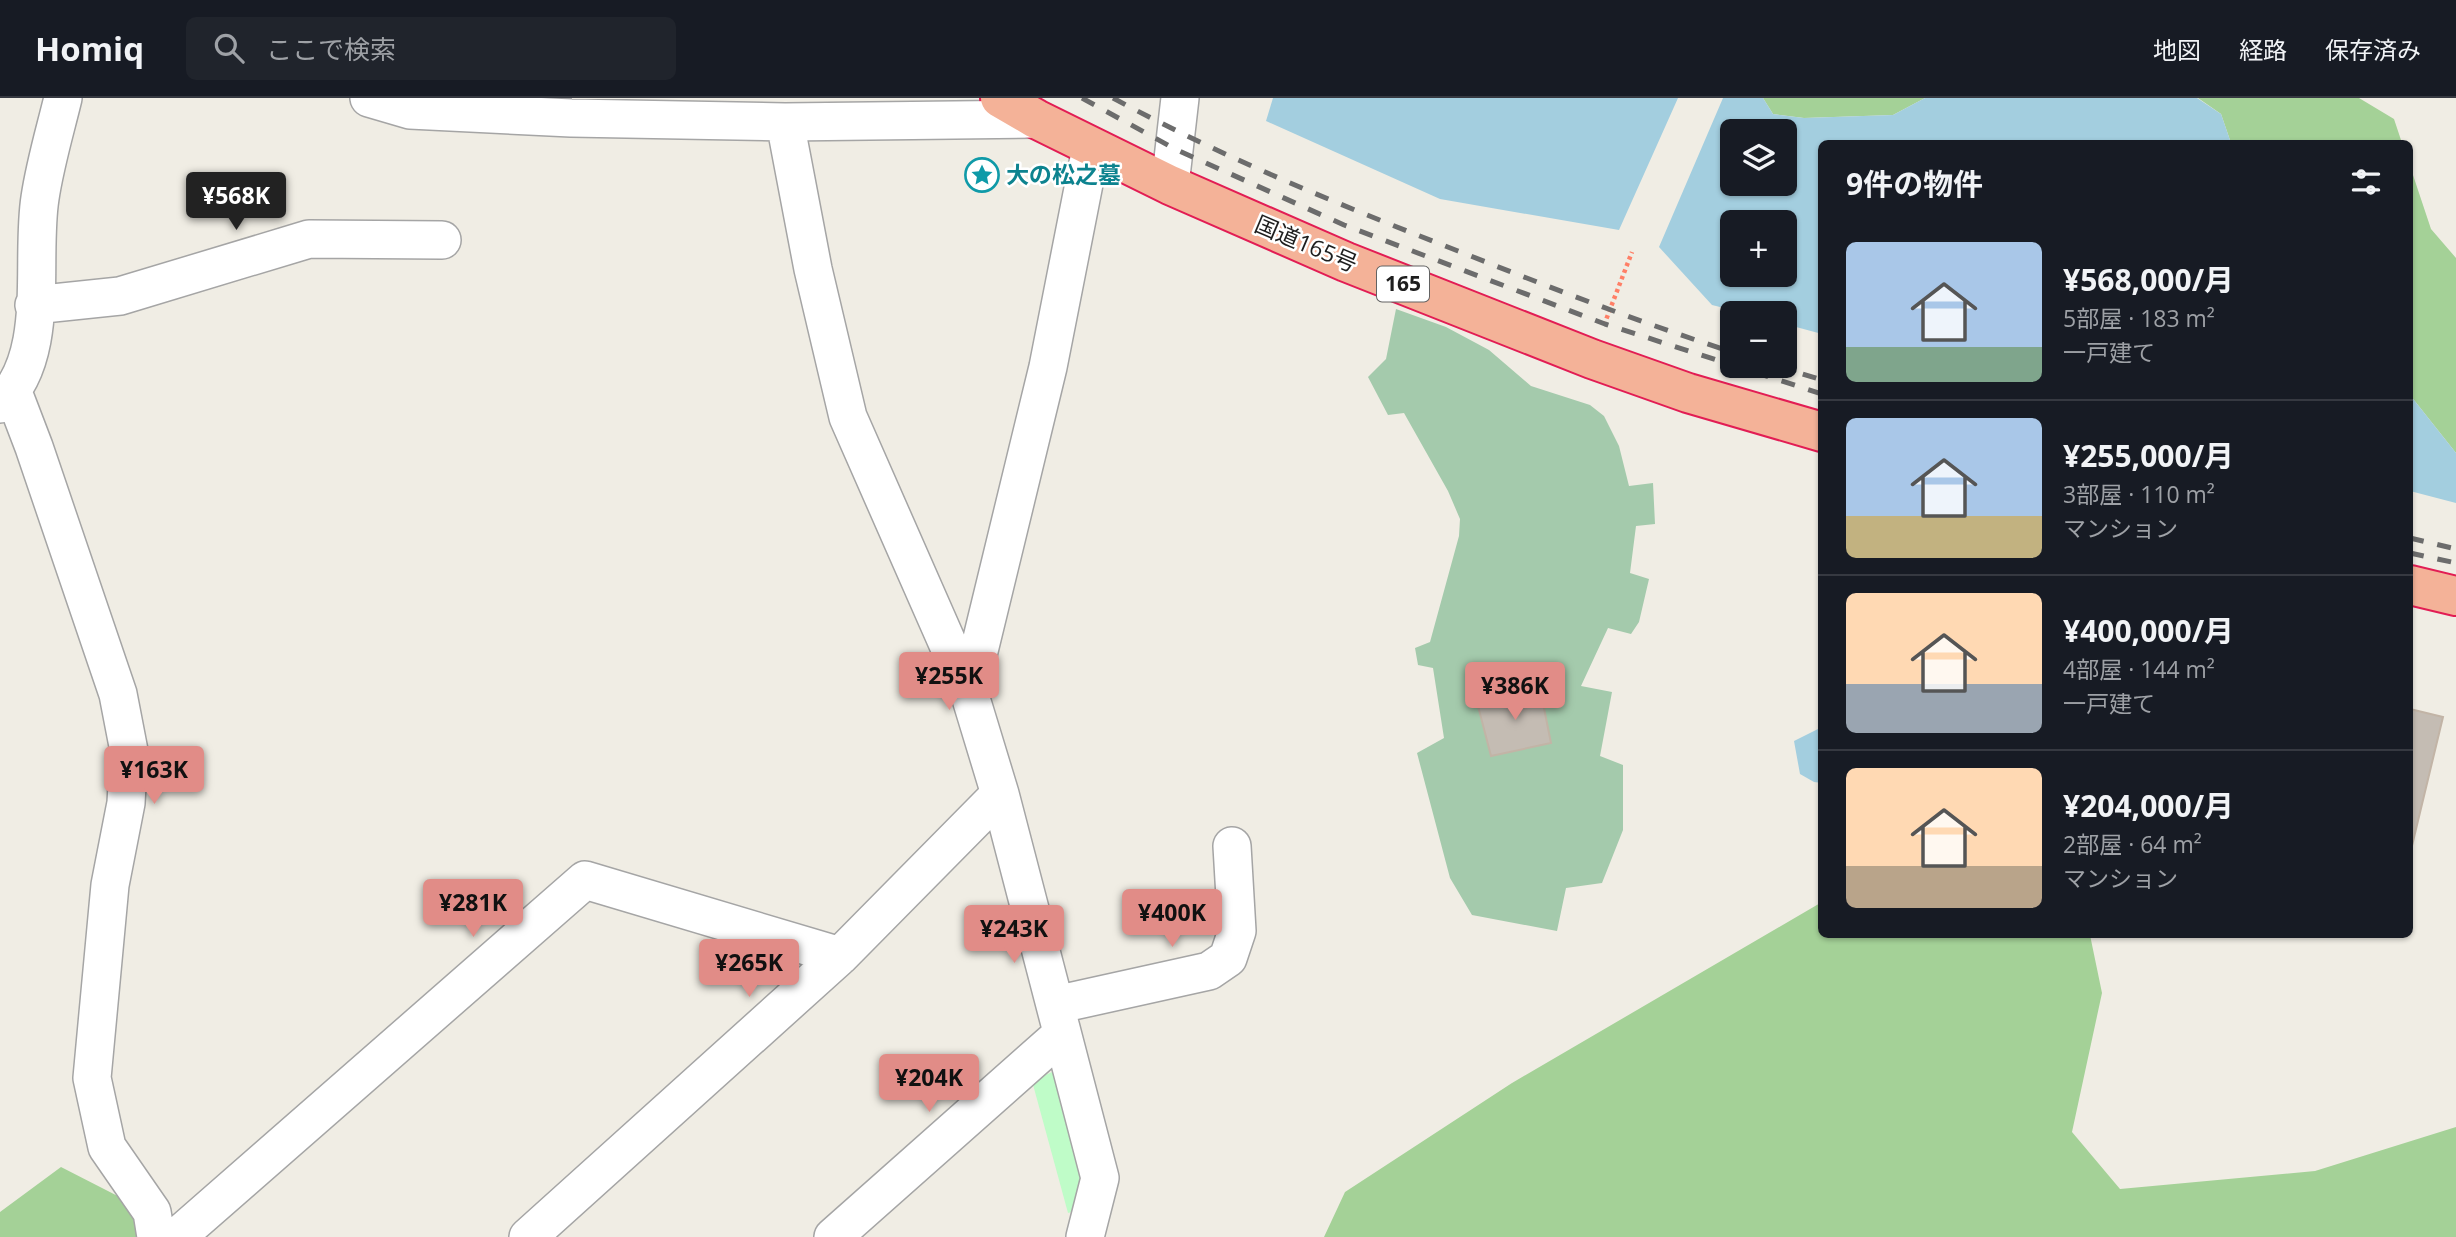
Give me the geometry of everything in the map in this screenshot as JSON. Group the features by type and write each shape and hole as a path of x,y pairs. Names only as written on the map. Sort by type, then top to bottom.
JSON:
{"highway":[{"name":"国道165号","path":"1000,98 1091,148 1346,262 1592,359 1688,393 1818,431"},
{"path":"2413,586 2456,596"}],"street":[{"path":"63,98 40,198 32,344 7,398 34,446 118,694 129,751 126,803 110,885 92,1078 107,1147 152,1212 156,1237"},
{"path":"369,98 410,110 571,118 1036,120"},
{"path":"1170,185 1180,98"},
{"path":"785,121 813,269 848,417 969,692 1000,794 1100,1178 1085,1237"},
{"path":"969,692 1048,367 1091,148"},
{"path":"34,305 120,296 309,239 442,240"},
{"path":"528,1237 566,1225 840,956 1000,794"},
{"path":"834,1237 1058,1019 1209,971 1228,958 1237,931 1232,846"},
{"path":"177,1237 585,880 840,956"}],"path":[{"path":"1592,359 1632,252"}],"green space":[{"path":"1763,98 1925,98 1893,115 1804,118 1773,114"},
{"path":"2198,98 2359,98 2394,119 2401,140 2230,140 2221,114"},
{"path":"2413,175 2431,229 2456,258 2456,453 2413,399"},
{"path":"1396,309 1446,327 1489,350 1531,386 1590,405 1604,416 1619,446 1629,486 1653,483 1655,524 1636,526 1630,573 1649,579 1639,622 1631,634 1608,628 1581,686 1612,692 1600,756 1623,765 1623,830 1602,883 1566,888 1557,931 1472,915 1450,878 1417,753 1444,738 1433,668 1418,665 1415,648 1430,642 1459,536 1460,519 1448,491 1404,413 1388,415 1368,377 1386,359"},
{"path":"1818,904 1818,938 2091,938 2102,993 2072,1132 2120,1189 2315,1171 2456,1127 2456,1237 1324,1237 1345,1192 1512,1083"},
{"path":"1061,1068 1100,1178 1081,1209 1068,1213 1032,1081"},
{"path":"61,1167 145,1210 154,1237 0,1237 0,1212"}],"water":[{"path":"1273,98 1678,98 1619,230 1440,199 1266,121"},
{"path":"1723,98 1763,98 1773,114 1804,118 1893,115 1925,98 2197,98 2221,114 2230,140 1818,140 1818,333 1797,327 1797,301 1720,301 1720,307 1712,305 1659,247"},
{"path":"2413,399 2456,453 2456,503 2413,492"},
{"path":"1818,729 1818,782 1800,774 1794,741"}],"building":[{"path":"1518,687 1521,697 1541,693 1551,743 1491,756 1478,706 1496,702 1494,693"},
{"path":"2413,710 2443,717 2413,842"}],"railway":[{"path":"1082,98 1175,149 1344,225 1605,324 1818,393"},
{"path":"1113,98 1240,161 1370,216 1594,304 1720,348"},
{"path":"1797,372 1818,379"},
{"path":"2413,539 2456,549"},
{"path":"2413,554 2456,563"}],"place":[{"name":"大の松之墓","path":"982,175"}]}
